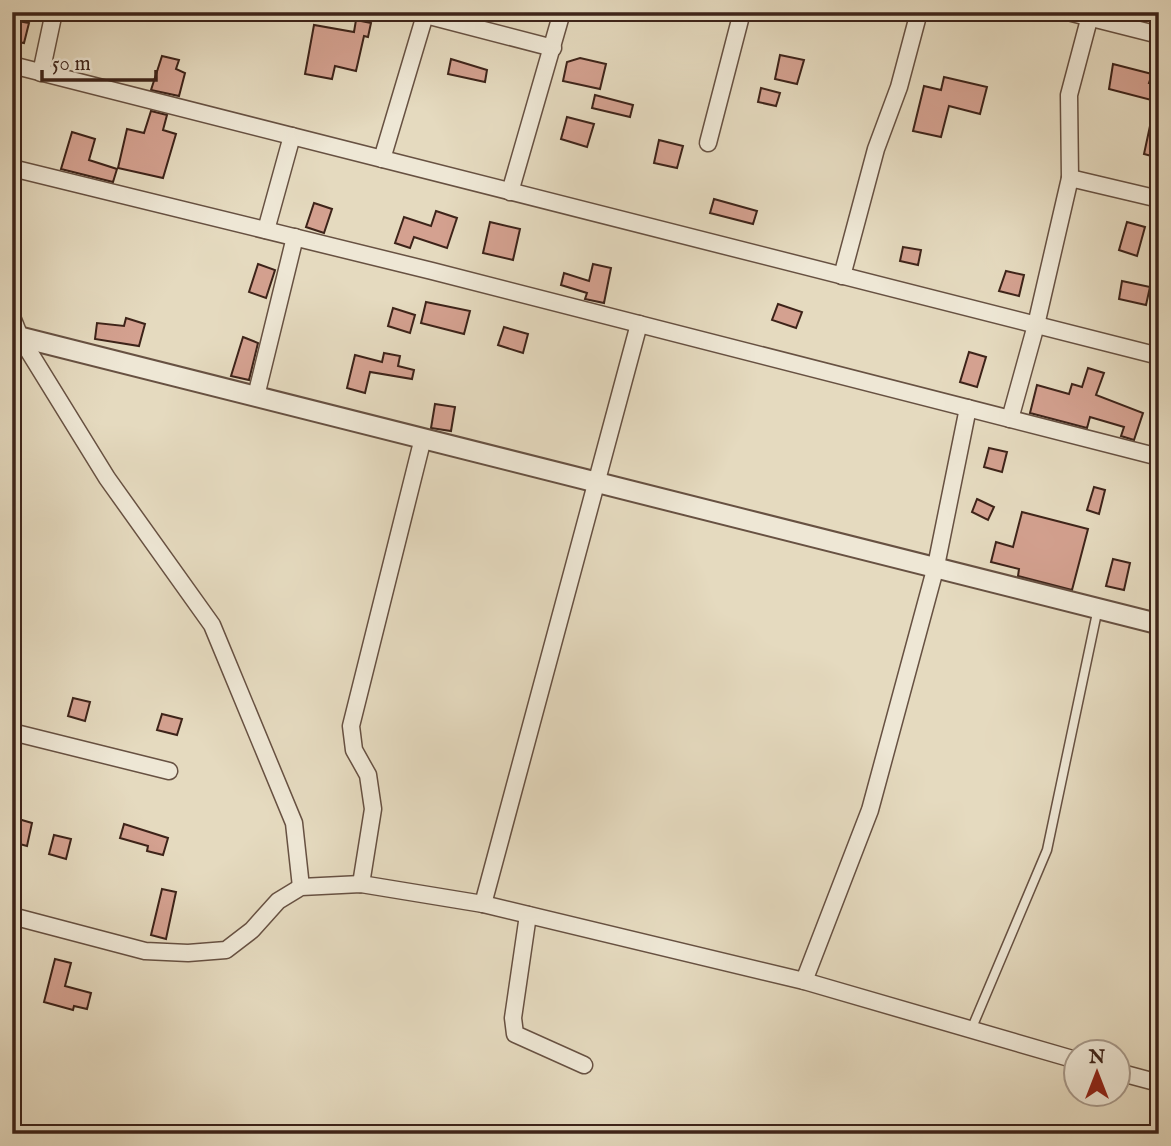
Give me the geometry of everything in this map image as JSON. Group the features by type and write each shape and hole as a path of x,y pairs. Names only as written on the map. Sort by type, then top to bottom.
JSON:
{"street":[{"path":"41,73 54,12"},
{"path":"510,192 562,12"},
{"path":"708,144 742,12"},
{"path":"842,276 876,149 899,87 919,12"},
{"path":"1068,12 1090,15 1159,35"},
{"path":"382,159 419,14 553,48"},
{"path":"1010,419 1037,325 1070,178 1069,95 1090,15"},
{"path":"12,65 1159,356"},
{"path":"266,230 292,136"},
{"path":"12,168 295,237 1159,457"},
{"path":"1070,178 1159,199"},
{"path":"256,396 295,237"},
{"path":"12,317 16,336 107,478 212,625 294,823 301,887"},
{"path":"483,904 639,324"},
{"path":"16,336 1159,624"},
{"path":"804,981 870,810 936,566 968,408"},
{"path":"361,884 373,809 368,775 354,750 351,726 423,438"},
{"path":"12,732 169,771"},
{"path":"12,916 145,951 188,953 226,950 252,930 278,901 301,887 361,884 483,904 804,981 1062,1056"},
{"path":"528,915 513,1018 515,1034 584,1065"},
{"path":"1132,1074 1158,1079"}],"lane":[{"path":"971,1030 1046,850 1098,608"}],"building":[{"path":"12,20 29,23 24,43 12,41"},
{"path":"356,20 371,23 368,37 364,36 356,71 335,66 332,79 305,74 314,25 354,32"},
{"path":"780,55 804,60 797,84 775,79"},
{"path":"162,56 179,60 176,69 185,73 179,96 151,90"},
{"path":"580,58 606,64 600,89 563,81 567,62"},
{"path":"451,59 487,70 485,82 448,74"},
{"path":"1113,64 1152,74 1149,83 1159,85 1159,102 1109,89"},
{"path":"944,77 987,87 980,114 949,106 941,137 913,131 924,86 941,90"},
{"path":"761,88 780,93 776,106 758,102"},
{"path":"595,95 633,105 630,117 592,108"},
{"path":"151,111 167,115 163,130 176,134 163,178 118,168 127,129 144,133"},
{"path":"1153,112 1159,113 1159,158 1144,154"},
{"path":"567,117 594,124 587,147 561,139"},
{"path":"72,132 95,139 89,160 117,169 113,182 61,169"},
{"path":"659,140 683,146 677,168 654,163"},
{"path":"714,199 757,211 753,224 710,213"},
{"path":"314,203 332,209 324,233 306,227"},
{"path":"436,211 457,218 447,248 414,237 410,248 395,243 404,217 431,226"},
{"path":"490,222 520,229 513,260 483,253"},
{"path":"1127,222 1145,227 1137,256 1119,250"},
{"path":"903,247 921,250 918,265 900,261"},
{"path":"258,264 275,270 266,298 249,292"},
{"path":"593,264 611,268 604,303 585,299 587,293 561,285 564,273 589,281"},
{"path":"1006,271 1024,275 1019,296 999,291"},
{"path":"1122,281 1150,287 1146,305 1119,299"},
{"path":"426,302 470,311 464,334 421,323"},
{"path":"778,304 802,312 796,328 772,320"},
{"path":"393,308 415,315 410,333 388,326"},
{"path":"126,318 145,324 139,346 95,339 97,323 124,326"},
{"path":"504,327 528,334 523,353 498,345"},
{"path":"243,337 258,343 249,380 231,376"},
{"path":"969,352 986,357 977,387 960,382"},
{"path":"384,353 400,356 398,366 414,370 412,379 370,372 365,393 347,388 355,355 382,362"},
{"path":"1088,368 1104,373 1096,395 1143,413 1134,440 1121,436 1124,427 1090,417 1087,428 1030,413 1037,385 1069,394 1072,384 1082,387"},
{"path":"435,404 455,407 451,431 431,428"},
{"path":"989,448 1007,452 1002,472 984,467"},
{"path":"1094,487 1105,490 1099,514 1087,510"},
{"path":"977,499 994,507 988,520 972,512"},
{"path":"1022,512 1088,529 1072,590 1018,576 1019,569 991,562 996,542 1013,547"},
{"path":"1113,559 1130,563 1124,590 1106,586"},
{"path":"73,698 90,702 85,721 68,716"},
{"path":"162,714 182,719 177,735 157,730"},
{"path":"15,818 32,823 27,846 12,842"},
{"path":"124,824 168,838 163,855 147,851 148,846 120,838"},
{"path":"54,835 71,839 66,859 49,854"},
{"path":"162,889 176,892 166,939 151,935"},
{"path":"55,959 71,963 65,986 91,993 87,1009 74,1006 73,1010 44,1002"}]}
